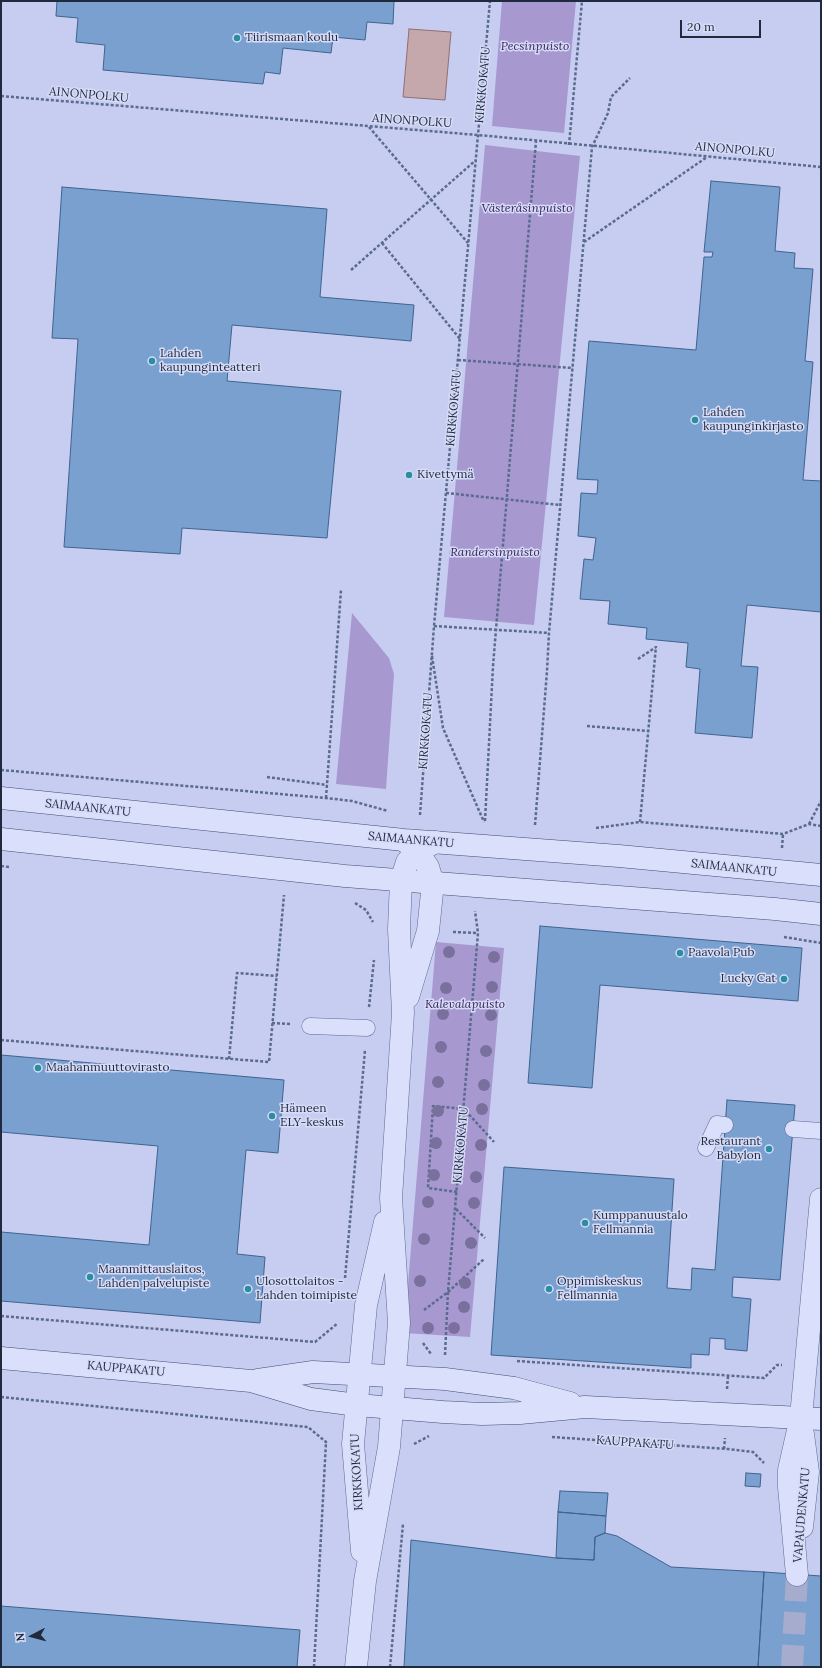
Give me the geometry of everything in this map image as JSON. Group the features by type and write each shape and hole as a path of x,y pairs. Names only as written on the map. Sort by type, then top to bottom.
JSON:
{"street":[{"name":"SAIMAANKATU","path":"1,798 419,844 619,856 821,876"},
{"path":"1,839 401,881 821,914"},
{"name":"KIRKKOKATU","path":"365,1581 353,1444 364,1322 391,1198 403,1013 399,929 401,881 407,862 419,844"},
{"name":"KIRKKOKATU","path":"403,1013 428,932 433,883 419,844"},
{"name":"KIRKKOKATU","path":"356,1667 365,1581 389,1447 395,1377 403,1323 391,1198"},
{"name":"VAPAUDENKATU","path":"811,1418 790,1470 789,1487 797,1575 808,1472 811,1418 806,1367 821,1199"},
{"name":"KAUPPAKATU","path":"1,1358 251,1381 311,1399 392,1408 482,1414 520,1413 585,1407 811,1418"},
{"name":"KAUPPAKATU","path":"251,1381 313,1372 445,1380 514,1388 585,1407"}],"lane":[{"path":"310,1026 367,1028"},
{"path":"706,1148 717,1124 725,1125"},
{"path":"792,1129 821,1130"}],"path":[{"name":"KIRKKOKATU","path":"412,815 420,815 434,626 490,1"},
{"path":"569,145 582,1"},
{"path":"535,826 549,633 592,146 608,113 611,97 630,78"},
{"name":"AINONPOLKU","path":"1,96 478,135 569,145 821,167"},
{"path":"369,127 468,243"},
{"path":"432,651 443,728 485,823 496,630 536,141"},
{"path":"584,242 708,156"},
{"path":"351,270 476,160"},
{"path":"382,243 460,340"},
{"path":"458,360 573,368"},
{"path":"446,493 560,505"},
{"path":"326,798 341,590"},
{"path":"434,626 549,633"},
{"path":"638,659 656,646 640,822"},
{"path":"587,726 648,731"},
{"path":"1,770 326,798 352,801 392,812"},
{"path":"267,778 327,785"},
{"path":"809,824 821,801"},
{"path":"594,828 640,822 783,834 809,824 821,826"},
{"path":"528,826 542,826"},
{"path":"1,866 17,868"},
{"path":"1,1040 268,1062 285,891"},
{"path":"349,899 366,910 377,928 399,929"},
{"name":"KIRKKOKATU","path":"403,1323 431,1354 445,1357 448,1292 478,933 428,932"},
{"path":"344,1281 374,959"},
{"path":"229,1059 237,973 277,976"},
{"path":"457,1192 428,1188 433,1106 464,1109 494,1142"},
{"path":"456,1209 485,1238"},
{"path":"403,1323 448,1292 484,1259"},
{"path":"1,1316 315,1342 341,1321 364,1322"},
{"path":"515,1361 764,1378 778,1365 806,1367"},
{"path":"1,1397 308,1427 326,1442 353,1444"},
{"path":"389,1447 409,1447 435,1433"},
{"name":"KAUPPAKATU","path":"546,1436 753,1452 770,1468 790,1470"},
{"path":"314,1667 326,1442"},
{"path":"390,1667 403,1517"}],"green space":[{"name":"Pecsinpuisto","path":"502,1 576,1 564,133 492,126"},
{"name":"Västeråsinpuisto","path":"485,145 580,156 534,625 444,617"},
{"path":"352,613 389,658 394,674 386,789 336,784"},
{"name":"Kalevalapuisto","path":"436,942 504,948 470,1337 404,1333"}],"shaded area":[{"path":"409,29 451,32 445,100 403,97"}],"building":[{"name":"Tiirismaan koulu","path":"57,1 394,1 393,24 367,22 365,40 333,37 331,53 283,48 280,74 265,72 263,84 103,70 105,45 76,42 78,18 56,16"},
{"name":"Lahden kaupunginkirjasto","path":"711,181 780,187 775,251 795,253 794,268 813,269 805,361 813,362 803,480 821,481 821,612 747,605 741,666 758,667 752,738 695,733 700,669 686,667 688,643 646,639 647,628 608,624 610,601 580,599 584,559 593,560 596,538 578,536 581,493 597,494 598,480 577,479 589,341 696,350 704,257 712,257 713,252 704,252"},
{"name":"Lahden kaupunginteatteri","path":"62,187 327,209 320,297 414,305 411,341 232,325 227,381 341,391 327,538 182,528 180,554 64,547 78,339 52,338"},
{"path":"540,926 802,948 798,1001 600,985 592,1088 528,1083"},
{"path":"1,1055 284,1080 278,1153 246,1150 237,1254 265,1257 260,1323 1,1301 1,1232 149,1245 158,1146 1,1132"},
{"name":"Kumppanuustalo Fellmannia","path":"727,1100 795,1105 780,1280 733,1277 732,1297 751,1299 747,1351 725,1349 725,1339 710,1338 709,1355 691,1354 691,1368 491,1355 504,1167 674,1179 667,1288 691,1290 692,1268 715,1270"},
{"path":"746,1473 761,1474 760,1487 745,1486"},
{"path":"560,1491 608,1493 606,1516 558,1512"},
{"path":"558,1512 606,1516 605,1533 595,1537 594,1560 556,1558"},
{"path":"605,1533 617,1536 671,1567 764,1572 758,1667 404,1667 411,1540 556,1558 594,1560 595,1537"},
{"path":"764,1572 821,1576 821,1667 758,1667"},
{"path":"1,1606 300,1630 297,1667 1,1667"}],"tunnel":[{"path":"792,1667 797,1575"}],"place":[{"name":"Tiirismaan koulu","path":"237,38"},
{"name":"Lahden kaupunginteatteri","path":"152,361"},
{"name":"Lahden kaupunginkirjasto","path":"695,420"},
{"name":"Kivettymä","path":"409,475"},
{"name":"Paavola Pub","path":"680,953"},
{"name":"Lucky Cat","path":"784,979"},
{"name":"Maahanmuuttovirasto","path":"38,1068"},
{"name":"Hämeen ELY-keskus","path":"272,1116"},
{"name":"Restaurant Babylon","path":"769,1149"},
{"name":"Kumppanuustalo Fellmannia","path":"585,1223"},
{"name":"Maanmittauslaitos, Lahden palvelupiste","path":"90,1277"},
{"name":"Ulosottolaitos - Lahden toimipiste","path":"248,1289"},
{"name":"Oppimiskeskus Fellmannia","path":"549,1289"}],"park label":[{"name":"Randersinpuisto","path":"495,553"}]}
